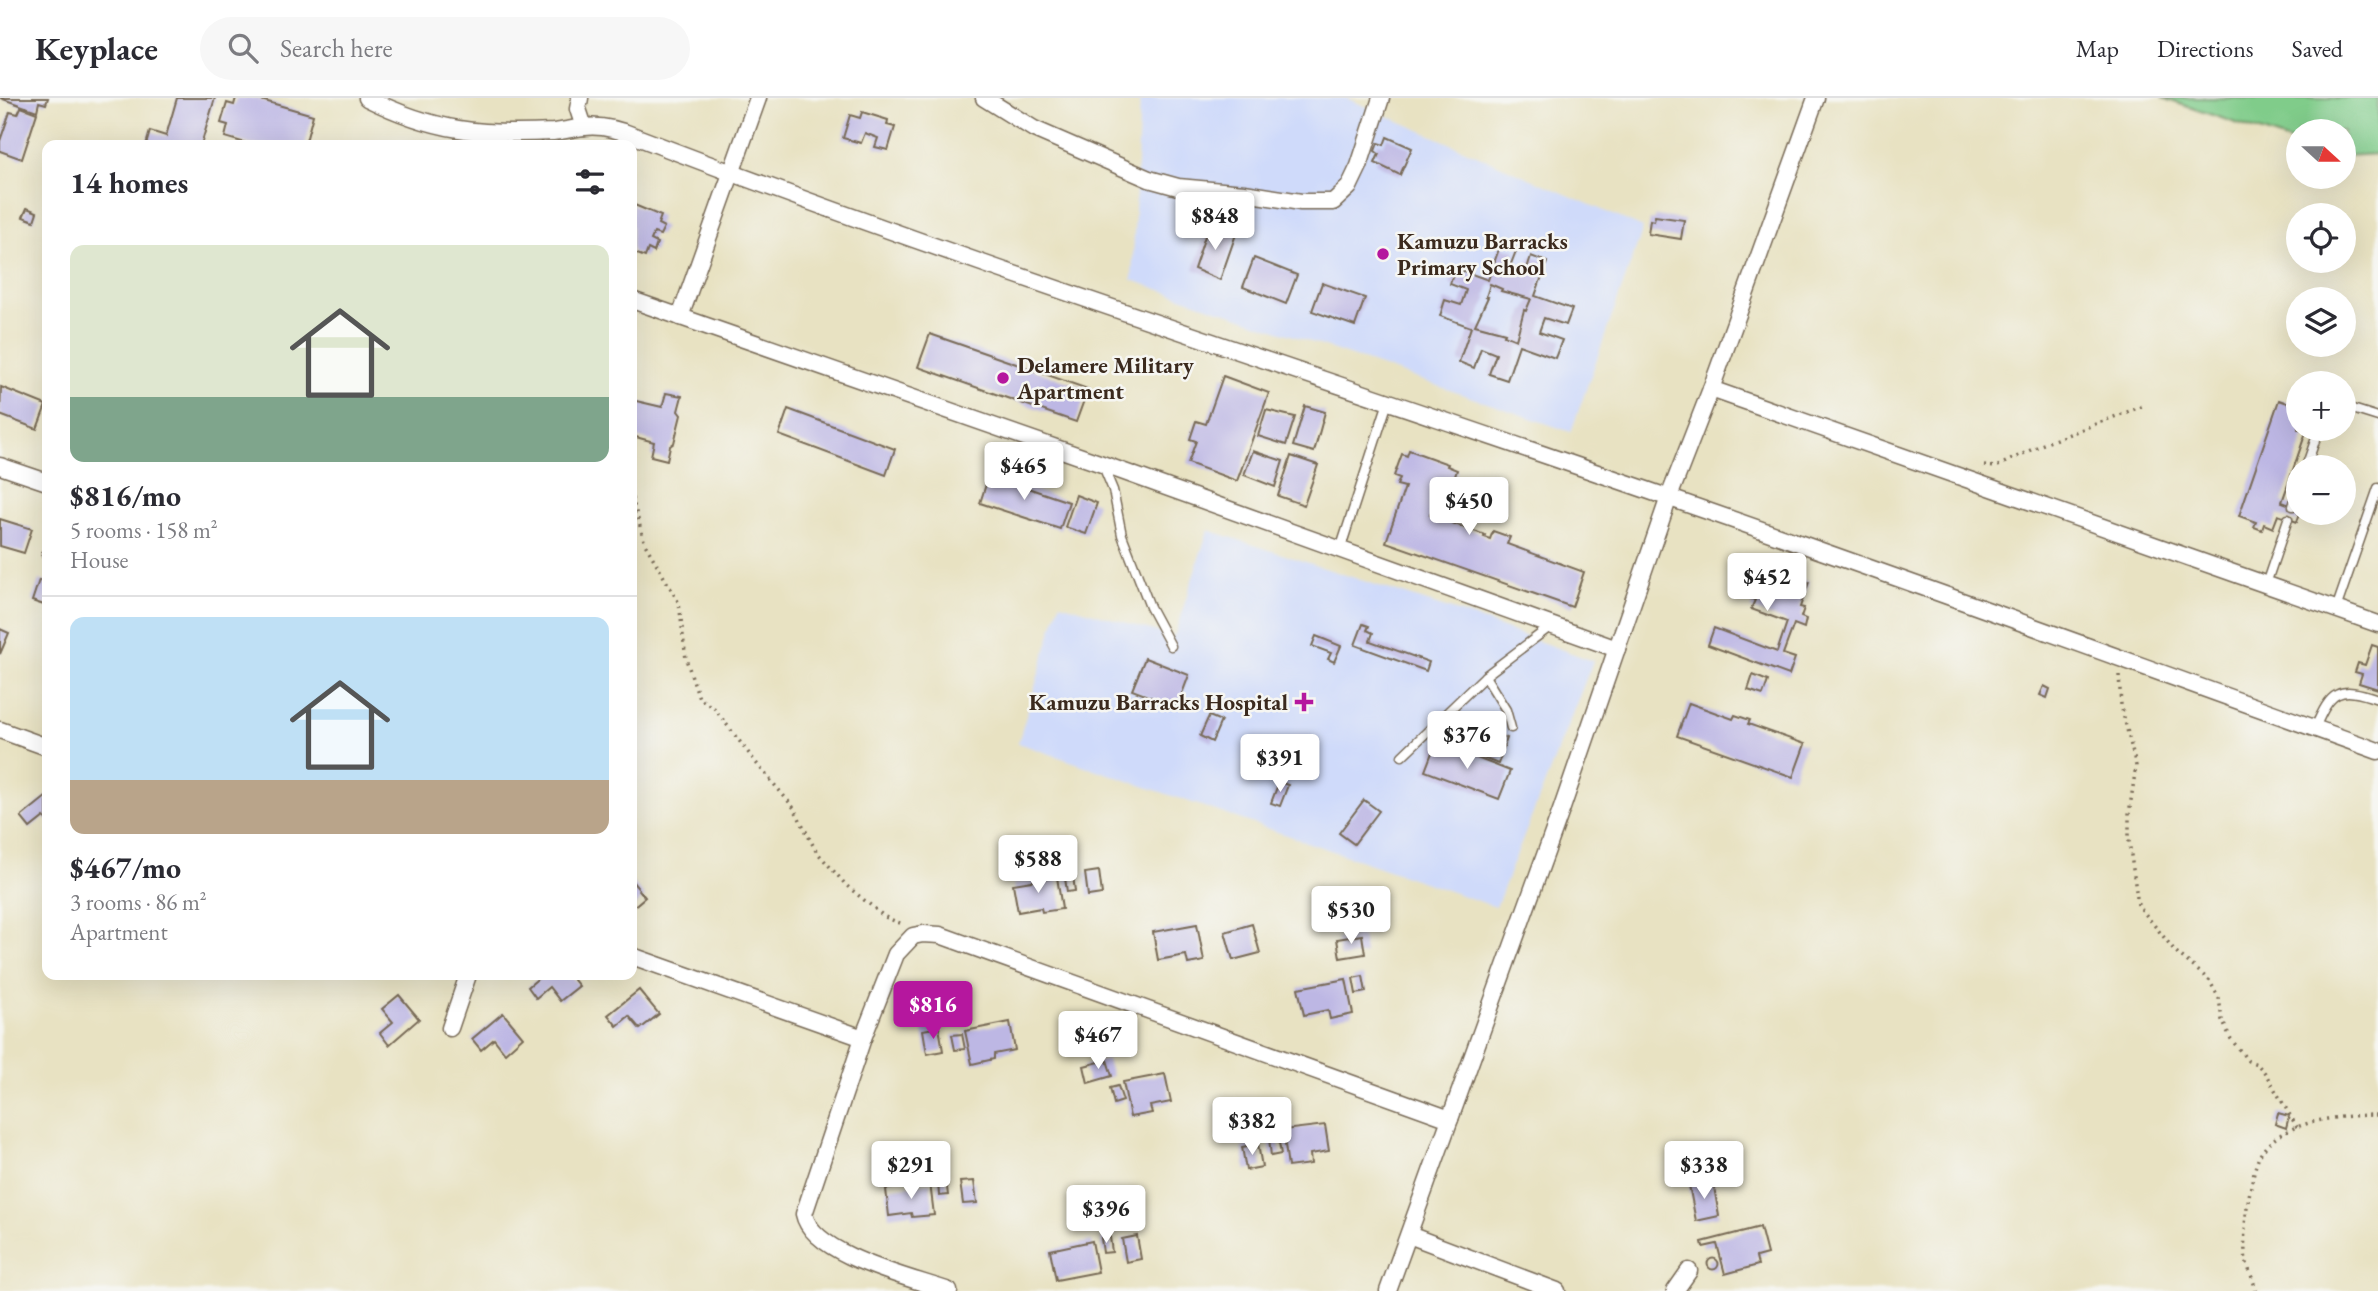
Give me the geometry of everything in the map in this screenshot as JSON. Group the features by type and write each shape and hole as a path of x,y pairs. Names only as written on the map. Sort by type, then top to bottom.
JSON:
{"street":[{"path":"367,98 419,122 472,132 551,132 584,127 623,131 731,173 1669,497 2378,751"},
{"path":"580,98 578,109 584,127"},
{"path":"680,317 758,98"},
{"path":"984,98 1034,129 1149,179 1178,187 1311,202 1334,202 1349,187 1359,166 1381,98"},
{"path":"1388,1291 1669,497 1816,98"},
{"path":"637,302 1102,464 1617,649"},
{"path":"1711,388 2378,624"},
{"path":"0,466 42,480"},
{"path":"0,730 42,745"},
{"path":"949,1291 841,1252 820,1240 806,1223 805,1205 863,1038 896,954 913,936 940,935 1450,1119"},
{"path":"637,958 863,1038"},
{"path":"450,1028 466,980"},
{"path":"1409,1235 1557,1291"},
{"path":"1675,1291 1689,1271"}],"lane":[{"path":"1340,550 1388,402"},
{"path":"2356,410 2378,417"},
{"path":"1102,464 1113,489 1122,535 1150,607 1171,646"},
{"path":"2336,609 2378,488"},
{"path":"2266,584 2286,525"},
{"path":"1402,756 1485,676 1551,626"},
{"path":"1485,676 1506,710 1511,728"},
{"path":"2315,728 2330,698 2340,691 2354,691 2378,699"}],"path":[{"path":"1972,466 1996,467 2041,445 2145,405"},
{"path":"637,516 645,544 679,603 686,659 699,698 714,708 794,808 816,851 847,886 885,917 923,934"},
{"path":"2118,659 2121,705 2136,766 2129,814 2129,841 2138,905 2175,951 2209,980 2219,999 2222,1020 2231,1039 2248,1061 2257,1064 2265,1073 2297,1127"},
{"path":"2256,1291 2246,1258 2247,1206 2261,1153 2275,1140 2297,1127 2331,1119 2378,1115"}],"shaded area":[{"name":"Kamuzu Barracks Primary School","path":"1140,98 1346,98 1643,228 1571,432 1132,280"},
{"name":"Kamuzu Barracks Hospital","path":"1208,530 1464,614 1593,661 1496,907 1018,743 1060,603 1174,637"}],"green space":[{"path":"2162,98 2378,98 2378,154 2356,155 2356,119 2286,119 2286,140"}],"building":[{"path":"0,98 48,98 46,104 39,102 37,111"},
{"path":"177,98 215,98 202,140 147,140 150,131 166,136"},
{"path":"236,98 254,98 313,115 306,140 235,140 225,137 228,125 221,123 227,103 234,105"},
{"path":"21,107 37,113 22,159 0,151 0,141 10,112 18,114"},
{"path":"862,112 888,120 887,125 895,127 888,150 875,147 878,138 865,133 861,143 843,138 850,115 860,118"},
{"path":"1387,137 1412,148 1400,175 1375,163 1379,154 1375,151 1378,143 1384,145"},
{"path":"637,206 661,216 658,224 664,227 660,235 654,233 651,240 657,243 654,252 648,249 645,257 637,254"},
{"path":"27,208 37,212 34,221 23,217"},
{"path":"1655,216 1684,220 1681,239 1648,234 1650,220 1654,221"},
{"path":"1209,224 1236,234 1220,280 1194,269"},
{"path":"1500,246 1516,251 1509,269 1525,275 1531,256 1547,262 1535,296 1572,309 1566,325 1544,318 1539,332 1562,340 1555,358 1519,345 1507,380 1489,374 1496,354 1481,348 1474,368 1459,362 1471,327 1440,316 1445,300 1461,305 1466,290 1450,284 1455,268 1488,280","holes":["1490,284 1502,289 1501,291 1531,299 1526,311 1524,310 1516,340 1504,335 1505,333 1475,325 1488,297"]},
{"path":"1254,258 1297,275 1286,304 1243,287"},
{"path":"1322,283 1365,298 1355,326 1312,311"},
{"name":"Delamere Military Apartment","path":"930,334 1088,389 1076,422 918,367"},
{"path":"1223,376 1269,393 1237,481 1188,463 1196,441 1190,439 1196,421 1206,424"},
{"path":"1,387 42,403 42,416 37,429 0,415"},
{"path":"666,393 682,396 678,411 681,415 667,460 651,456 654,442 637,437 637,401 662,407"},
{"path":"2279,400 2286,402 2286,441 2303,441 2298,455 2286,455 2286,490 2282,502 2286,504 2286,518 2278,515 2273,528 2264,524 2262,530 2254,527 2256,522 2239,516"},
{"path":"1305,406 1325,412 1314,452 1293,446"},
{"path":"788,409 895,449 886,475 779,435"},
{"path":"1266,410 1295,417 1286,445 1258,436"},
{"path":"1409,450 1457,470 1447,500 1437,497 1430,515 1490,539 1493,531 1510,537 1507,544 1584,572 1572,607 1386,542 1405,487 1397,485 1400,478 1394,476 1402,454 1407,456"},
{"path":"1253,451 1283,461 1275,487 1244,475"},
{"path":"1291,456 1318,465 1304,505 1278,496"},
{"path":"989,475 1069,502 1060,529 980,503"},
{"path":"1076,495 1097,503 1086,534 1065,527"},
{"path":"0,519 32,529 24,553 0,546"},
{"path":"1741,558 1809,582 1800,607 1804,608 1801,617 1806,619 1804,628 1794,624 1783,654 1795,658 1789,675 1708,645 1714,628 1777,652 1787,622 1751,609 1755,600 1741,595 1745,584 1734,579"},
{"path":"39,580 42,581 42,604 32,601"},
{"path":"1363,624 1369,626 1367,630 1373,633 1370,641 1429,662 1426,671 1355,645"},
{"path":"0,629 9,633 0,654"},
{"path":"1316,636 1341,646 1334,662 1328,659 1331,653 1312,646"},
{"path":"2372,645 2378,647 2378,689 2359,683 2362,674 2355,672 2358,663 2365,665"},
{"path":"1145,658 1189,675 1177,707 1132,690"},
{"path":"1753,675 1768,681 1763,695 1748,690"},
{"path":"2044,686 2050,689 2047,698 2040,695"},
{"path":"1689,703 1733,719 1735,715 1750,720 1748,724 1805,744 1793,777 1677,736"},
{"path":"1209,716 1221,721 1212,742 1200,736"},
{"path":"1487,730 1507,738 1498,764 1478,756"},
{"path":"1436,742 1510,771 1499,799 1425,771"},
{"path":"1279,782 1288,785 1280,806 1271,803"},
{"path":"42,800 42,819 30,828 21,817"},
{"path":"1364,800 1379,811 1354,844 1339,833"},
{"path":"1099,871 1102,894 1088,896 1085,873"},
{"path":"1073,876 1075,891 1067,892 1065,878"},
{"path":"1057,877 1062,909 1042,912 1041,908 1018,912 1013,884"},
{"path":"637,887 645,897 637,904"},
{"path":"1197,924 1204,961 1188,964 1186,955 1158,960 1153,932"},
{"path":"1252,924 1260,953 1233,960 1225,932"},
{"path":"1362,935 1365,954 1340,958 1337,939"},
{"path":"1363,976 1366,992 1356,994 1353,978"},
{"path":"1346,979 1353,1014 1330,1019 1328,1010 1304,1015 1298,988"},
{"path":"536,980 574,980 579,986 560,1001 549,987 536,998 528,987"},
{"path":"639,990 659,1014 640,1029 629,1016 617,1026 608,1015"},
{"path":"399,995 419,1019 389,1045 380,1033 393,1022 382,1009"},
{"path":"503,1013 523,1037 505,1053 494,1039 481,1050 472,1039"},
{"path":"1010,1022 1015,1050 994,1054 994,1059 972,1064 965,1031"},
{"path":"939,1027 943,1051 927,1054 923,1030"},
{"path":"962,1034 965,1049 955,1050 952,1035"},
{"path":"1107,1060 1112,1076 1088,1083 1084,1066"},
{"path":"1165,1074 1171,1102 1150,1106 1152,1113 1130,1117 1123,1082"},
{"path":"1118,1086 1123,1101 1114,1104 1110,1088"},
{"path":"2278,1113 2289,1116 2286,1128 2275,1124"},
{"path":"1325,1125 1329,1151 1310,1154 1311,1164 1288,1167 1283,1130"},
{"path":"1278,1137 1281,1154 1271,1156 1269,1138"},
{"path":"1258,1144 1262,1167 1246,1170 1242,1147"},
{"path":"946,1180 948,1195 939,1196 938,1181"},
{"path":"974,1181 977,1203 963,1204 960,1182"},
{"path":"1713,1181 1719,1216 1696,1221 1689,1185"},
{"path":"930,1183 934,1215 912,1217 911,1213 889,1216 886,1189"},
{"path":"1760,1227 1767,1254 1756,1257 1758,1265 1725,1274 1717,1244 1703,1247 1702,1242"},
{"path":"1137,1236 1141,1259 1126,1262 1122,1239"},
{"path":"1110,1237 1112,1252 1103,1253 1101,1238"},
{"path":"1092,1241 1098,1272 1056,1280 1050,1250"},
{"path":"1713,1259 1717,1260 1717,1268 1713,1269 1709,1268 1708,1264 1709,1260"}],"place":[{"name":"Kamuzu Barracks Primary School","path":"1383,254"},
{"name":"Delamere Military Apartment","path":"1003,378"},
{"name":"Kamuzu Barracks Hospital","path":"1304,702"}]}
